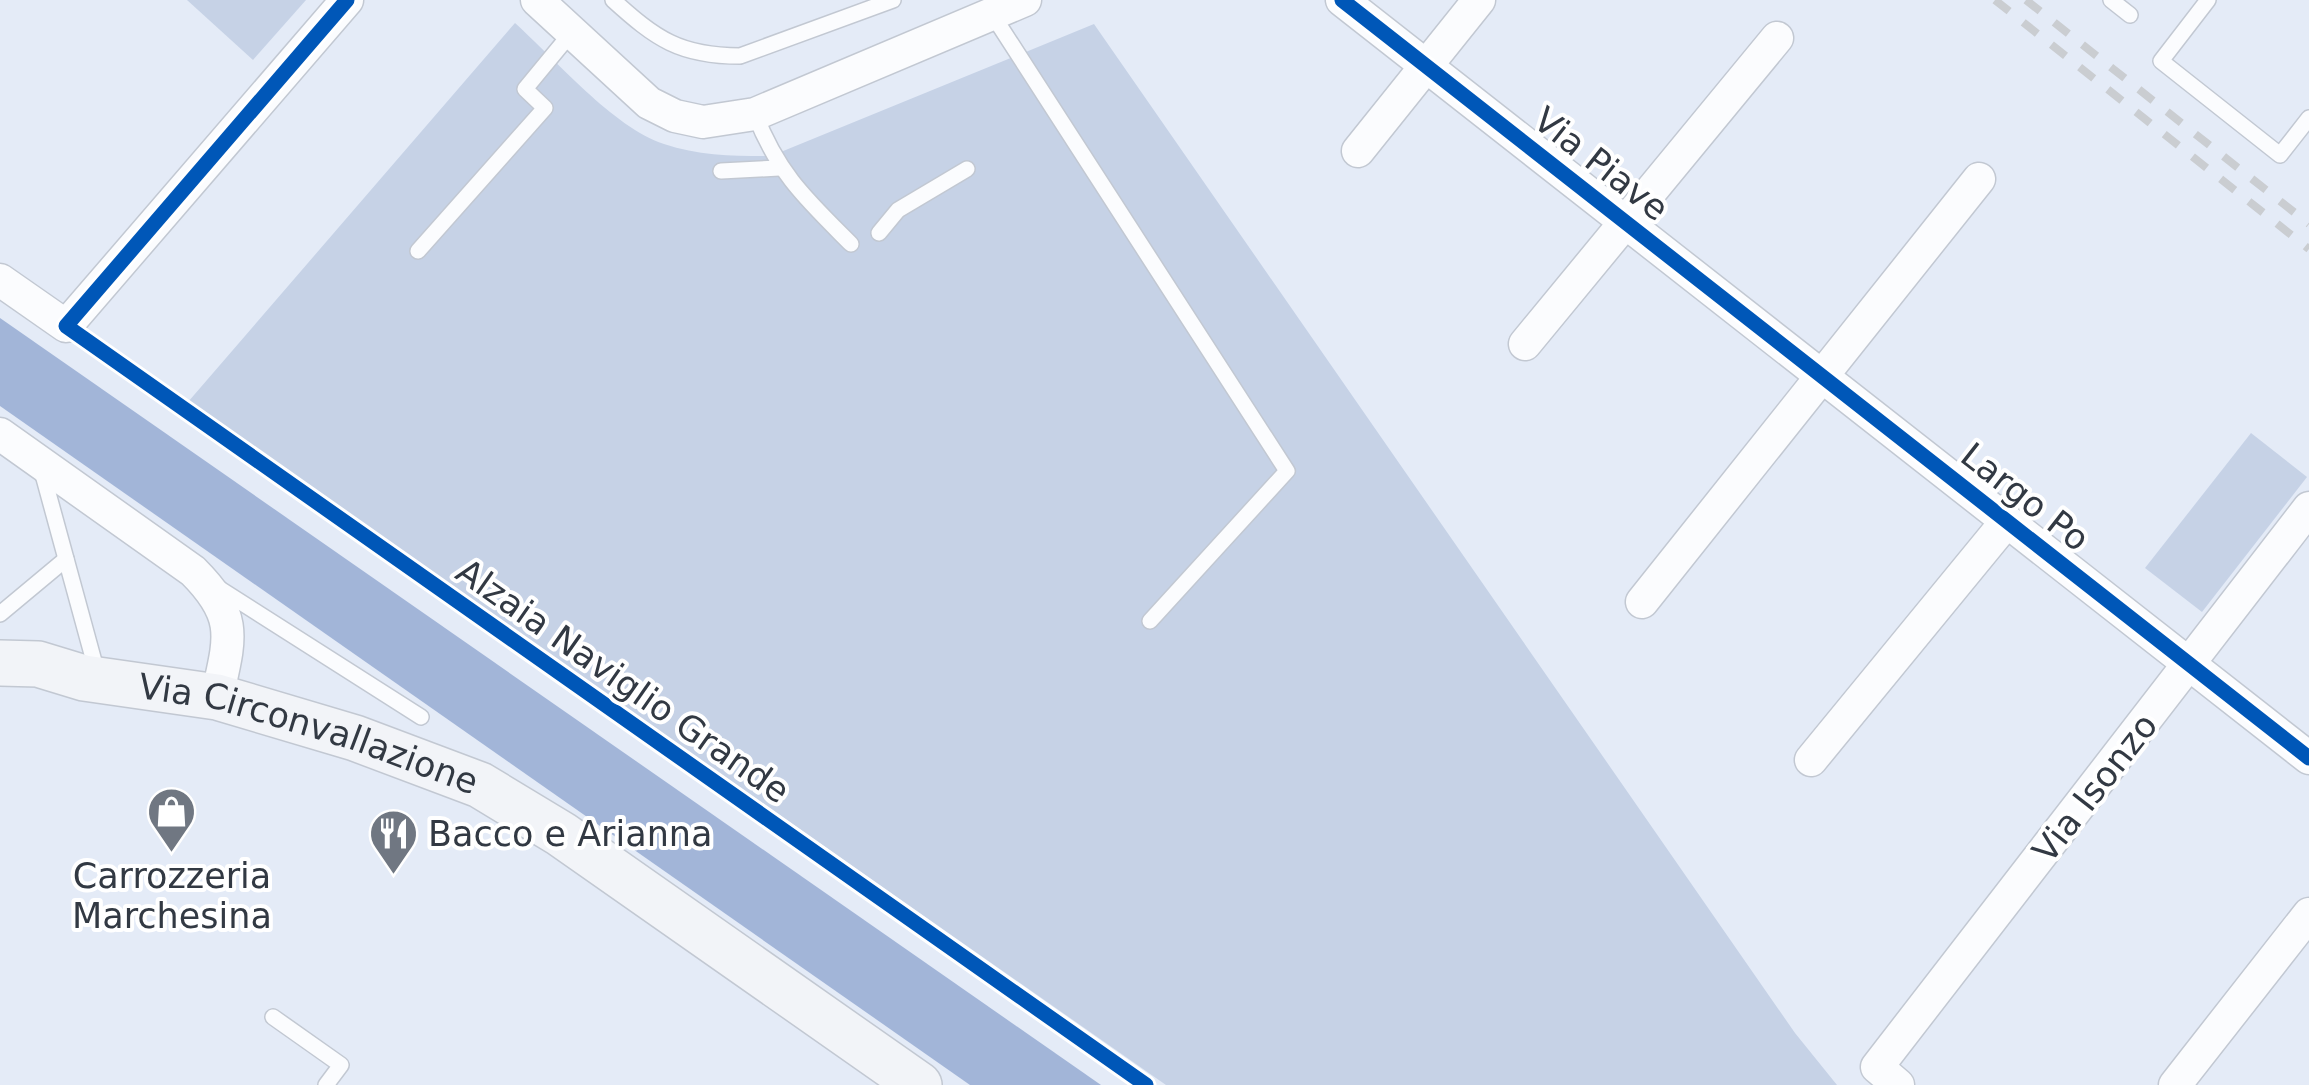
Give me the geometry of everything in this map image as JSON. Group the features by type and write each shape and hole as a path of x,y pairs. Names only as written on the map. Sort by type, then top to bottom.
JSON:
{"main road":[{"name":"Via Circonvallazione","path":"0,663 38,664 92,679 217,697 356,738 480,784 561,834 876,1068 919,1085"},
{"name":"Via Circonvallazione","path":"0,685 92,679"}],"street":[{"path":"0,280 66,326 347,0"},
{"path":"557,12 649,102 675,116 703,122 755,114 1025,0"},
{"name":"Via Piave","path":"1342,0 1822,376"},
{"path":"1358,151 1479,0"},
{"name":"Via Piave","path":"1525,344 1777,38"},
{"path":"1642,602 1979,179"},
{"name":"Largo Po","path":"1822,376 2309,758"},
{"path":"0,434 193,571 216,596 229,622 217,697"},
{"name":"Via Isonzo","path":"1888,1076 2309,508"},
{"name":"Largo Po","path":"1811,760 2008,522"},
{"path":"2174,1085 2309,914"}],"lane":[{"path":"613,0 660,41 700,53 740,56 893,0"},
{"path":"2111,0 2130,15"},
{"path":"2208,0 2161,61 2280,155 2309,118"},
{"path":"418,250 545,108 525,90 557,12"},
{"path":"992,14 1287,471 1150,621"},
{"path":"755,114 779,168 851,244"},
{"path":"721,171 779,168"},
{"path":"879,234 898,210 967,169"},
{"path":"40,462 92,679"},
{"path":"0,614 66,559"},
{"path":"193,571 422,716"},
{"path":"274,1017 340,1065 326,1085"}],"shaded area":[{"path":"187,0 306,0 253,60"},
{"path":"515,23 605,108 645,135 690,151 771,156 1094,24 1795,1033 1837,1085 1166,1085 188,402"},
{"path":"2251,433 2307,477 2202,612 2145,568"}],"water":[{"path":"0,318 1101,1085 970,1085 0,406"}],"railway":[{"path":"1995,0 2309,249"},
{"path":"2026,0 2309,224"}],"cycle path":[{"name":"Alzaia Naviglio Grande","path":"347,0 66,326 1146,1085"},
{"path":"1342,0 2309,758"}],"place":[{"name":"Carrozzeria Marchesina","path":"172,854"},
{"name":"Bacco e Arianna","path":"393,876"}]}
